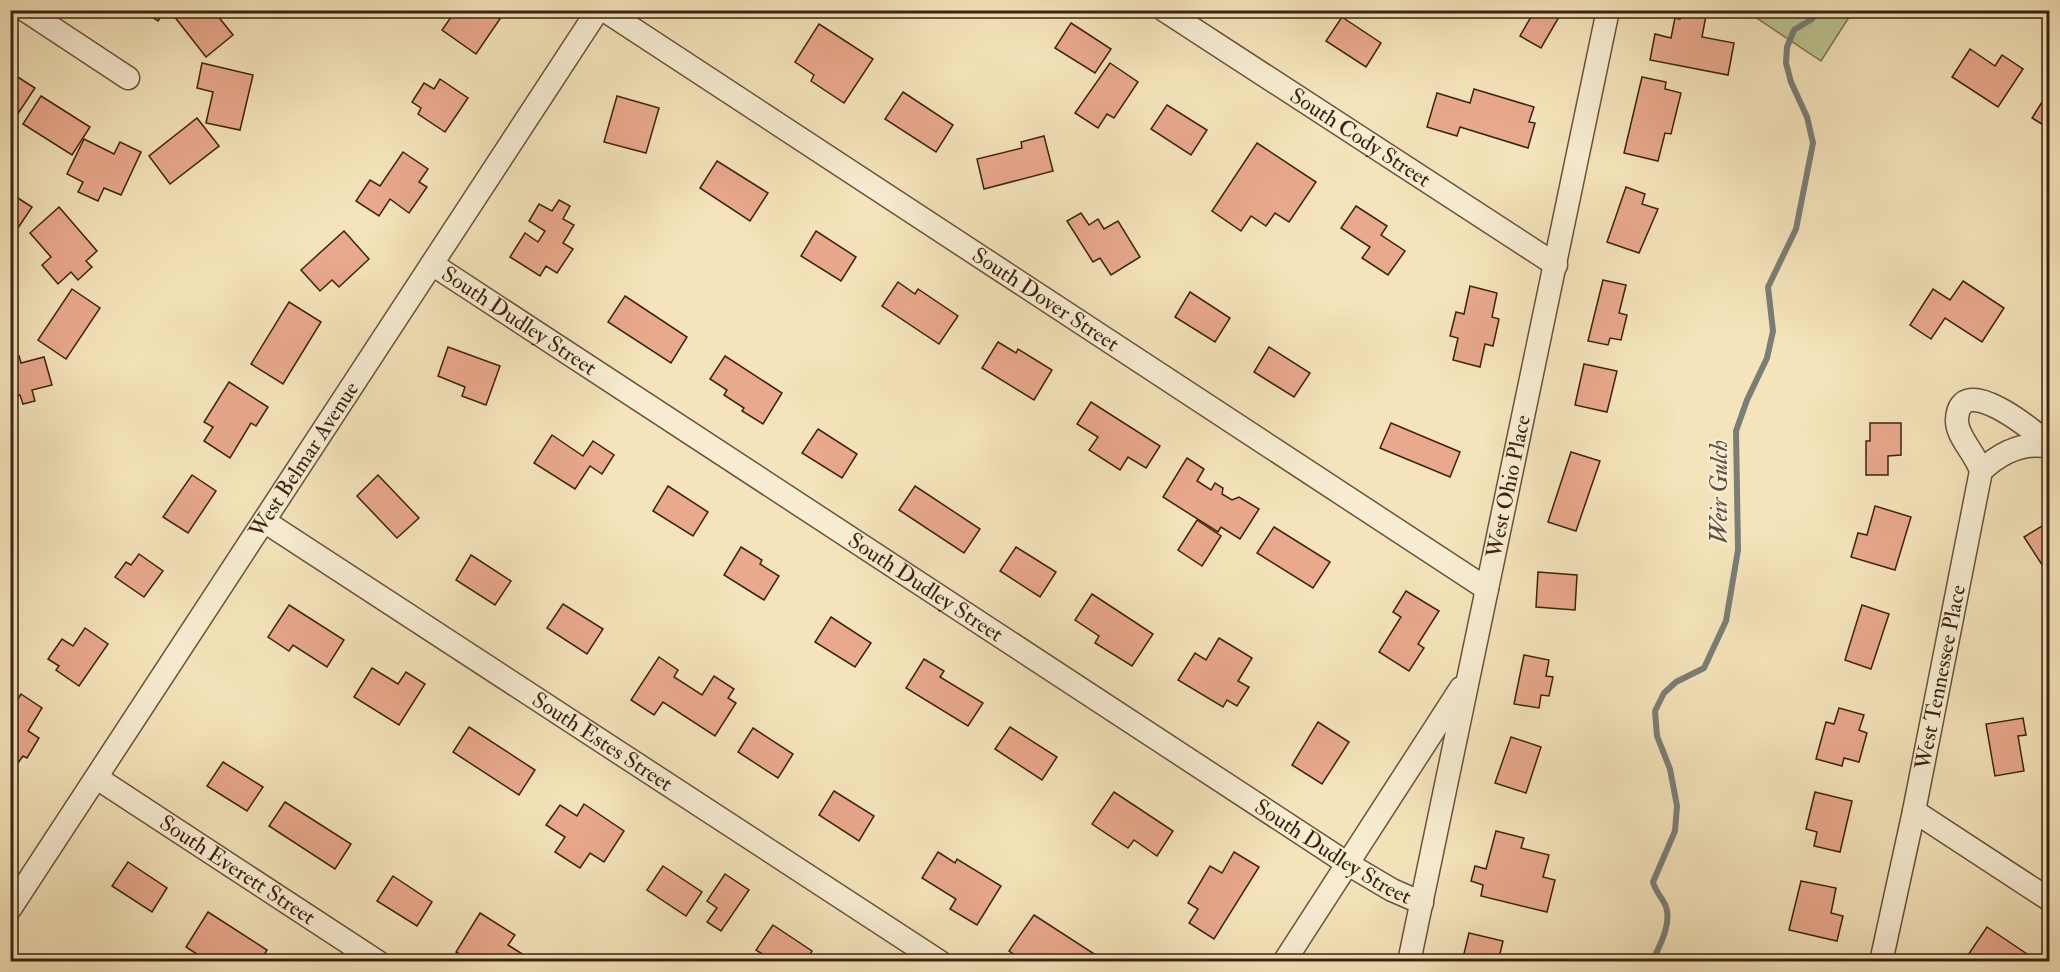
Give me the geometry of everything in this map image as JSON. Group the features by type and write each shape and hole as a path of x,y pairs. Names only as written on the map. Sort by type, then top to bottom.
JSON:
{"street":[{"path":"25,10 128,78"},
{"name":"West Belmar Avenue","path":"10,909 598,10"},
{"name":"South Dover Street","path":"604,10 1487,589"},
{"name":"South Cody Street","path":"1164,10 1556,265"},
{"name":"West Ohio Place","path":"1409,962 1608,10"},
{"name":"South Dudley Street","path":"432,264 1348,864 1392,891 1422,903"},
{"path":"1980,399 1992,404 2049,446 2035,444 2020,446 1991,461 1981,471 1977,457 1959,433 1957,420 1960,409 1969,401 1980,399"},
{"name":"West Tennessee Place","path":"1881,962 1914,811 1981,471"},
{"name":"South Estes Street","path":"264,521 940,962"},
{"path":"1284,962 1469,677"},
{"name":"South Everett Street","path":"97,778 378,962"},
{"path":"1914,811 2049,900"}],"green space":[{"path":"1746,11 1853,11 1821,61"}],"building":[{"path":"141,10 165,10 158,21"},
{"path":"213,10 233,35 206,57 170,11"},
{"path":"456,10 506,10 476,54 442,30"},
{"path":"1535,10 1563,10 1541,48 1520,36"},
{"path":"1682,10 1707,10 1702,37 1734,43 1728,75 1650,60 1655,34 1671,38 1675,18 1680,19"},
{"path":"1342,17 1381,43 1366,67 1326,41"},
{"path":"1071,23 1111,49 1095,73 1055,48"},
{"path":"819,24 873,59 844,103 811,81 814,75 795,62"},
{"path":"1970,49 1995,66 2002,55 2023,69 1998,107 1952,77"},
{"path":"202,63 253,75 240,130 206,123 213,92 197,88"},
{"path":"1110,63 1138,82 1114,118 1107,114 1098,128 1075,113"},
{"path":"10,72 35,88 17,115 10,111"},
{"path":"1642,77 1666,82 1665,89 1681,93 1671,134 1665,133 1658,161 1624,153"},
{"path":"440,79 468,98 445,132 418,114 421,108 412,102 424,83 434,89"},
{"path":"1474,89 1534,107 1529,122 1535,123 1528,148 1460,127 1457,136 1427,127 1437,93 1470,103"},
{"path":"903,92 953,125 936,152 885,119"},
{"path":"2047,94 2050,96 2050,129 2032,118"},
{"path":"41,96 90,127 72,155 23,124"},
{"path":"617,96 659,108 646,153 604,142"},
{"path":"1167,105 1207,130 1191,155 1151,129"},
{"path":"197,118 219,146 170,184 149,156"},
{"path":"1044,136 1053,171 984,189 977,159 1022,148 1021,142"},
{"path":"84,139 114,154 120,142 141,152 121,195 104,188 98,201 78,192 83,182 67,174"},
{"path":"1257,143 1316,182 1289,222 1275,213 1266,226 1251,216 1241,231 1212,211"},
{"path":"403,152 428,169 419,182 427,187 409,213 390,199 379,216 356,201 370,180 380,186"},
{"path":"717,161 768,193 750,221 700,188"},
{"path":"1626,187 1645,194 1642,204 1658,209 1639,253 1607,242"},
{"path":"10,193 32,207 12,237 10,235"},
{"path":"559,200 570,206 563,219 574,225 563,243 573,249 557,273 546,266 540,276 510,257 525,233 538,242 545,231 529,221 539,204 552,211"},
{"path":"1356,206 1387,226 1381,235 1405,251 1388,275 1362,258 1370,247 1341,228"},
{"path":"59,207 97,251 86,261 92,267 78,280 71,272 58,284 42,265 51,257 30,233"},
{"path":"1081,213 1089,225 1098,219 1104,229 1118,221 1140,257 1111,275 1100,258 1093,262 1067,221"},
{"path":"344,231 369,259 339,287 332,280 320,291 301,270"},
{"path":"816,231 856,257 841,281 801,256"},
{"path":"1603,280 1626,285 1619,313 1627,315 1621,340 1610,338 1608,345 1588,341"},
{"path":"1963,281 2004,308 1982,342 1945,318 1931,339 1910,325 1933,289 1950,300"},
{"path":"898,282 915,294 918,289 958,316 939,344 882,306"},
{"path":"1470,286 1497,293 1492,317 1499,319 1493,346 1485,344 1480,367 1453,360 1458,338 1450,336 1456,312 1464,314"},
{"path":"72,289 100,308 66,359 38,340"},
{"path":"1190,292 1230,318 1215,342 1175,317"},
{"path":"625,296 687,337 671,363 608,322"},
{"path":"289,302 321,322 283,384 251,364"},
{"path":"998,342 1016,353 1018,349 1052,370 1034,400 982,368"},
{"path":"448,347 500,366 486,405 462,396 465,387 438,376"},
{"path":"1269,347 1310,373 1294,397 1254,372"},
{"path":"19,356 21,363 44,357 52,385 32,390 35,401 23,404 20,395 10,397 10,359"},
{"path":"725,356 782,393 763,424 742,411 744,408 724,395 727,390 710,379"},
{"path":"1584,364 1617,371 1607,412 1575,405"},
{"path":"229,382 268,407 256,426 251,423 230,458 204,441 213,427 204,422"},
{"path":"1091,402 1160,446 1146,468 1128,457 1120,470 1089,450 1098,437 1077,424"},
{"path":"1391,423 1460,452 1450,477 1380,448"},
{"path":"1870,423 1901,423 1901,455 1888,456 1888,475 1866,475 1866,441 1870,441"},
{"path":"818,429 857,454 842,478 802,453"},
{"path":"552,435 583,456 593,441 614,455 602,474 590,466 575,489 534,463"},
{"path":"1571,452 1600,461 1576,531 1548,522"},
{"path":"1187,458 1204,469 1197,481 1211,490 1215,483 1223,488 1222,494 1232,500 1239,497 1259,509 1240,539 1221,527 1218,532 1163,497"},
{"path":"192,475 216,491 188,533 163,517"},
{"path":"378,475 419,518 397,538 357,496"},
{"path":"668,486 708,512 693,536 653,511"},
{"path":"915,486 980,529 964,553 899,510"},
{"path":"1875,506 1911,517 1895,570 1851,557 1858,533 1867,535"},
{"path":"1197,520 1221,536 1202,566 1178,550"},
{"path":"2050,521 2050,577 2024,537"},
{"path":"1274,527 1330,562 1313,588 1257,553"},
{"path":"741,547 762,560 760,564 779,576 764,600 724,575"},
{"path":"1016,547 1056,572 1040,597 1000,571"},
{"path":"139,554 163,571 144,597 115,577 126,562 131,565"},
{"path":"471,555 511,581 495,605 456,580"},
{"path":"1538,572 1577,575 1575,610 1536,607"},
{"path":"1406,591 1439,611 1418,644 1424,648 1409,671 1379,652 1401,617 1393,612"},
{"path":"1092,594 1153,634 1132,666 1095,643 1099,636 1075,620"},
{"path":"563,604 603,629 587,654 547,628"},
{"path":"289,605 344,640 327,667 293,645 289,651 268,637"},
{"path":"1862,605 1889,614 1871,669 1845,660"},
{"path":"831,617 871,643 855,667 815,642"},
{"path":"85,628 108,644 79,686 56,670 59,666 48,659 62,639 73,646"},
{"path":"1219,638 1252,658 1238,681 1249,687 1237,706 1227,700 1223,707 1178,680 1195,653 1206,660"},
{"path":"1524,655 1549,660 1546,676 1553,677 1549,696 1541,695 1539,708 1514,704"},
{"path":"659,657 678,670 674,677 702,695 714,676 734,689 728,698 736,703 715,736 663,702 654,715 631,700"},
{"path":"924,659 944,671 940,677 983,703 968,726 906,688"},
{"path":"372,668 398,684 406,672 425,684 399,725 354,697"},
{"path":"21,694 42,708 28,731 39,738 27,758 23,756 15,767 10,764 10,711"},
{"path":"1839,708 1864,715 1859,730 1867,733 1859,762 1844,758 1842,766 1816,759 1826,722 1834,724"},
{"path":"2023,718 2026,735 2018,736 2024,771 1995,776 1986,724"},
{"path":"1318,722 1349,742 1322,784 1292,765"},
{"path":"469,727 535,770 519,795 453,752"},
{"path":"1010,727 1057,757 1042,780 995,749"},
{"path":"753,728 793,754 778,778 738,752"},
{"path":"1511,737 1541,747 1526,793 1495,783"},
{"path":"223,762 263,787 247,811 207,786"},
{"path":"834,791 874,816 859,841 819,815"},
{"path":"1114,792 1173,831 1157,856 1134,840 1128,848 1092,824"},
{"path":"1815,792 1852,801 1840,852 1814,846 1817,832 1806,829"},
{"path":"285,802 351,844 335,869 269,826"},
{"path":"584,804 624,831 604,862 590,853 580,868 555,852 565,837 546,825 560,805 577,816"},
{"path":"1496,831 1524,838 1521,848 1549,855 1543,877 1555,880 1547,912 1481,896 1483,885 1471,881 1475,866 1486,869"},
{"path":"938,852 955,863 957,859 1001,886 977,925 950,909 956,899 922,878"},
{"path":"1234,852 1259,867 1214,939 1189,923 1198,909 1188,903 1210,866 1222,873"},
{"path":"128,862 167,888 152,912 112,886"},
{"path":"663,866 702,892 686,916 647,890"},
{"path":"725,874 749,890 721,931 707,922 717,908 707,901"},
{"path":"393,876 432,902 417,926 377,901"},
{"path":"1801,881 1836,888 1831,913 1843,916 1837,941 1789,930"},
{"path":"208,912 267,950 260,962 209,962 186,947"},
{"path":"480,913 515,935 508,945 535,962 472,962 456,952"},
{"path":"1034,915 1102,959 1100,962 1025,962 1009,951"},
{"path":"773,925 812,951 806,962 768,962 770,959 756,950"},
{"path":"1987,927 2030,956 2027,962 1964,961"},
{"path":"1469,933 1503,941 1498,962 1462,962"}],"waterway":[{"name":"Weir Gulch","path":"1652,962 1664,935 1667,921 1666,907 1653,882 1675,831 1677,806 1670,769 1657,736 1655,711 1664,693 1676,682 1704,668 1726,621 1738,550 1736,431 1747,400 1767,358 1773,331 1768,287 1796,229 1813,143 1807,117 1791,82 1786,63 1787,47 1794,30 1812,19 1816,10"}]}
